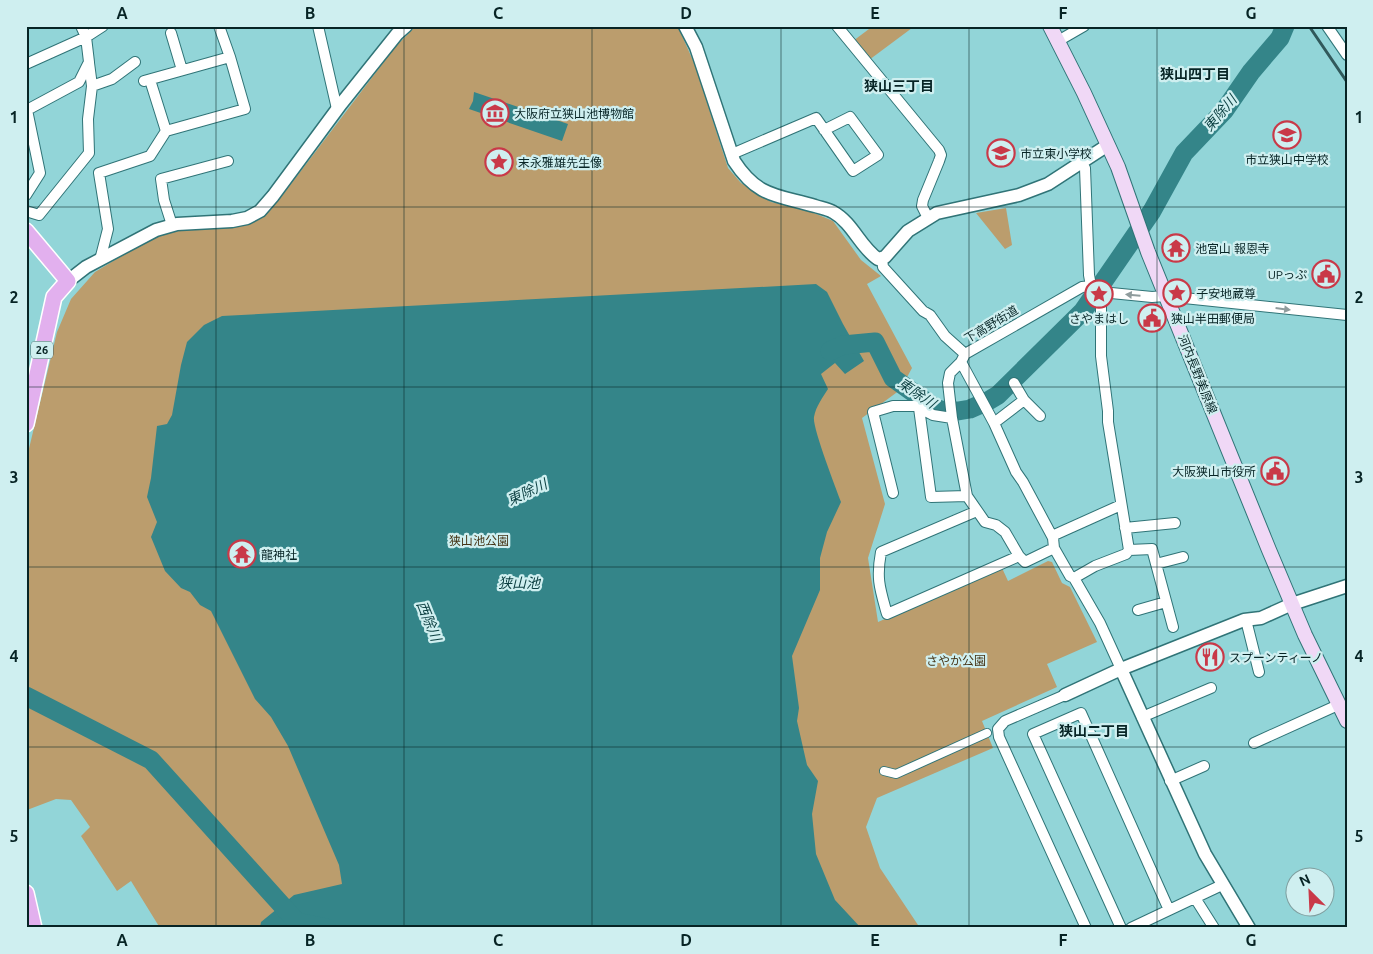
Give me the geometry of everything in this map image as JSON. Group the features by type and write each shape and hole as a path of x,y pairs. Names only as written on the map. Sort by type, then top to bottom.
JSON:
{"main road":[{"name":"河内長野美原線","path":"1050,26 1118,168 1165,296 1292,604 1347,722"},
{"path":"26,231 68,281"},
{"name":"26","path":"26,424 54,297 68,281"},
{"path":"26,893 34,928"}],"street":[{"path":"26,211 39,215 89,154 88,119 92,86 86,37 81,26"},
{"path":"26,64 86,37 104,26"},
{"path":"100,260 108,229 99,172 150,156 166,131 244,109 230,57 218,26"},
{"path":"318,26 337,109"},
{"path":"68,281 86,267 156,230 172,225 232,221 247,218 260,211 337,109 397,34 406,26"},
{"path":"685,26 696,47 734,161 742,174 765,192 780,198 833,212 848,224 872,255 878,259 882,259 908,231 928,218 948,210 1019,195 1040,188 1108,145"},
{"path":"836,26 939,150 941,155 939,161 922,200 922,206 928,218"},
{"path":"1058,41 1084,26"},
{"path":"1327,26 1347,55"},
{"path":"171,33 182,70"},
{"path":"166,131 147,81 230,57"},
{"path":"26,195 40,173 26,110 80,82 89,62"},
{"path":"92,86 112,78 135,62"},
{"path":"732,154 816,118 824,130 853,171 878,154 850,117 824,130"},
{"path":"172,225 164,200 161,179 228,161"},
{"path":"1081,163 1085,168 1089,275 1097,290 1108,422 1129,550"},
{"name":"下高野街道","path":"882,259 883,267 923,311 930,315 963,358 1082,287 1097,290"},
{"path":"1097,290 1347,315"},
{"path":"1054,548 1024,562 1005,532 996,525 985,522 967,496 948,383 950,373 963,358 1016,472 1052,536 1054,548 1100,623 1170,781 1205,854 1249,928"},
{"path":"1014,383 1024,400 1040,416"},
{"path":"994,424 1024,400"},
{"path":"892,493 873,412 892,406 916,406 933,415 952,413"},
{"path":"919,408 931,497 967,496"},
{"path":"1052,536 1121,505"},
{"path":"977,511 882,552 877,571 887,614 1019,556"},
{"path":"1125,528 1175,523"},
{"path":"1074,578 1095,566 1126,554 1129,550 1152,549 1173,627"},
{"path":"1156,564 1183,557"},
{"path":"1086,928 999,737 998,729 1005,721 1121,669 1246,620 1261,618 1292,604 1347,586"},
{"path":"1138,610 1166,602"},
{"path":"1246,620 1258,672"},
{"path":"1142,717 1211,688"},
{"path":"1254,743 1338,705"},
{"path":"1121,928 1033,734 1082,713 1169,910"},
{"path":"884,771 896,774 987,733"},
{"path":"1170,781 1204,766"},
{"path":"1131,928 1222,885"},
{"path":"1195,898 1214,928"}],"green space":[{"name":"狭山池公園","path":"418,26 675,26 679,29 695,65 728,168 741,183 771,202 807,210 833,221 861,260 881,276 867,284 912,368 900,390 862,418 885,504 868,558 878,622 1002,568 1008,581 1048,561 1052,562 1062,583 1070,587 1097,642 1047,664 1057,687 982,721 993,748 877,798 866,827 880,868 920,928 160,928 131,881 117,891 81,836 90,827 71,800 56,799 27,810 26,461 57,332 71,299 95,272 153,237 183,230 235,227 259,219 281,197 396,46"},
{"path":"873,26 911,26 912,28 869,60 853,41"},
{"path":"1006,208 1012,245 1005,249 976,213"}],"water":[{"path":"474,92 568,124 562,141 469,109 473,101"},
{"name":"狭山池","path":"816,284 827,292 864,361 845,374 835,363 821,374 828,389 816,409 814,423 841,502 827,532 820,558 820,590 792,656 799,708 797,721 807,765 818,781 812,814 816,854 835,900 861,928 260,928 261,922 294,895 342,884 339,865 288,746 271,717 255,699 211,611 200,605 190,592 181,588 165,571 151,537 157,522 147,497 157,426 167,424 172,415 187,342 204,325 222,316"}],"waterway":[{"name":"東除川","path":"830,351 843,345 875,342 893,378 935,408 944,411 970,409 998,395 1083,311 1152,211 1184,153 1224,111 1251,72 1280,38 1285,26"},
{"name":"西除川","path":"26,696 151,760 297,922 327,928"}],"railway":[{"path":"1309,26 1347,82"}],"place":[{"name":"大阪府立狭山池博物館","path":"495,113"},
{"name":"市立狭山中学校","path":"1287,135"},
{"name":"市立東小学校","path":"1001,153"},
{"name":"末永雅雄先生像","path":"499,162"},
{"name":"池宮山 報恩寺","path":"1176,248"},
{"name":"UPっぷ","path":"1326,274"},
{"name":"子安地蔵尊","path":"1177,293"},
{"name":"さやまはし","path":"1099,294"},
{"name":"狭山半田郵便局","path":"1152,318"},
{"name":"大阪狭山市役所","path":"1275,471"},
{"name":"龍神社","path":"242,554"},
{"name":"スプーンティーノ","path":"1210,657"}],"district":[{"name":"狭山四丁目","path":"1195,74"},
{"name":"狭山三丁目","path":"899,86"},
{"name":"狭山二丁目","path":"1094,731"}],"park label":[{"name":"さやか公園","path":"956,660"}]}
